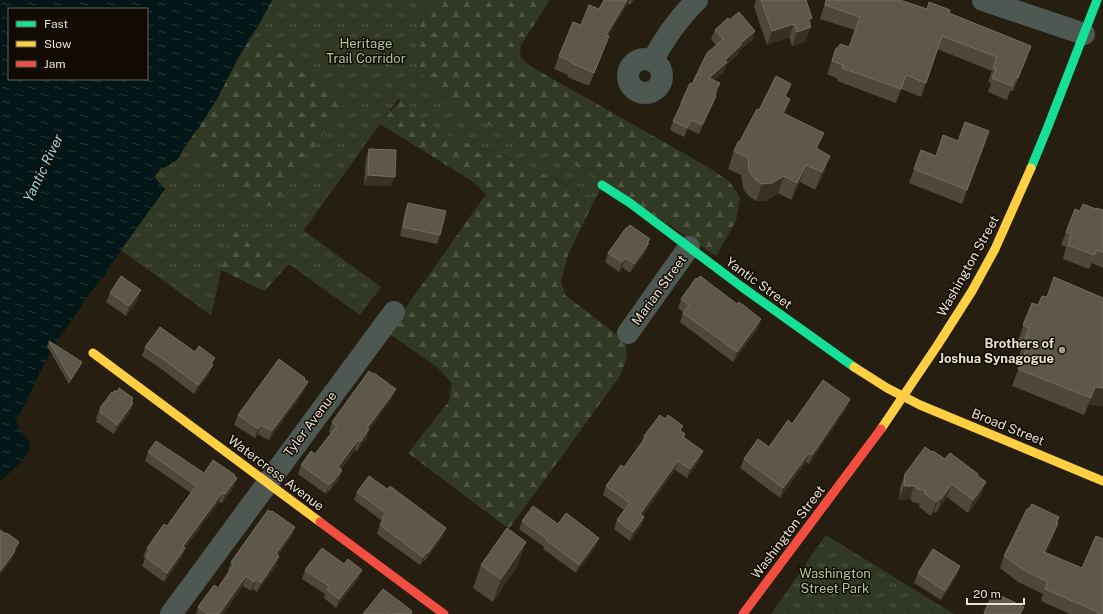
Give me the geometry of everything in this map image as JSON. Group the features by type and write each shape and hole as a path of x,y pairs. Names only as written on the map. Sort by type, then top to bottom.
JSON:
{"main road":[{"name":"Washington Street","path":"743,614 903,397 981,276 1019,196 1047,129 1097,0"},
{"name":"Yantic Street","path":"602,185 630,203 742,287 854,367 903,397"},
{"name":"Watercress Avenue","path":"93,353 444,614"},
{"name":"Broad Street","path":"903,397 1103,481"}],"street":[{"path":"652,61 677,21 697,0"},
{"path":"983,0 1084,34"},
{"name":"Marian Street","path":"628,332 689,248"},
{"name":"Tyler Avenue","path":"171,614 394,312"}],"green space":[{"path":"272,0 400,0 388,38 398,99 384,119 400,101 422,119 452,137 521,163 595,199 568,255 561,281 565,295 611,330 626,344 627,358 620,376 509,529 408,453 449,401 452,383 438,368 387,332 486,194 472,181 380,124 303,231 368,296 356,312 289,264 264,291 221,270 211,315 121,250 217,99"},
{"name":"Heritage Trail Corridor","path":"272,0 389,0 398,4 400,0 430,0 422,18 418,35 417,52 420,68 427,83 438,96 452,107 605,181 595,199 507,157 447,135 433,127 398,99 303,230 381,287 360,315 232,223 211,315 121,250 165,189 154,177 162,166 164,168 178,159 186,146 271,207 347,101 253,33"},
{"path":"430,0 550,0 521,45 520,56 530,66 708,167 730,182 740,198 736,221 716,256 592,174 454,110 439,98 427,84 421,72 418,60 417,48 420,23"},
{"name":"Washington Street Park","path":"826,535 954,614 771,614"}],"water":[{"name":"Yantic River","path":"0,0 272,0 260,23 240,54 217,99 178,159 164,168 162,167 154,177 165,189 111,264 107,272 85,299 54,345 26,403 16,420 29,442 30,447 25,458 0,481"}],"building":[{"path":"604,0 627,0 606,35 609,36 594,73 559,56 573,22 581,25 589,5 599,9"},
{"path":"761,0 806,0 812,18 808,19 811,27 797,32 794,24 772,31"},
{"path":"826,0 900,0 927,9 929,2 950,10 949,13 1031,46 1018,78 1015,77 1012,86 992,78 996,69 993,68 997,57 942,36 926,83 906,75 901,89 842,68 843,65 832,61 836,48 838,48 840,44 849,47 860,17 825,5"},
{"path":"739,12 755,31 725,60 727,62 709,78 720,83 714,95 716,96 702,125 691,120 687,128 673,121 690,83 692,84 707,53 723,39 715,30 728,18 729,20"},
{"path":"776,76 791,84 785,96 790,99 783,113 824,133 816,148 830,156 822,172 806,165 797,183 784,176 772,183 762,184 751,174 749,170 748,158 734,151 757,109 759,110"},
{"path":"965,122 989,131 967,190 914,169 921,150 936,156 943,135 958,141"},
{"path":"369,149 396,150 395,177 368,175"},
{"path":"408,203 446,211 440,235 403,227"},
{"path":"1083,204 1103,210 1103,252 1097,250 1094,255 1068,245 1071,234 1066,232 1075,209 1080,211"},
{"path":"630,225 650,239 647,242 649,243 634,264 626,258 622,262 608,253 626,228"},
{"path":"121,276 141,290 129,306 110,293"},
{"path":"700,276 737,304 739,302 761,319 737,352 683,313 689,305 681,299 696,278 698,279"},
{"name":"Brothers of Joshua Synagogue","path":"1054,277 1103,298 1103,388 1095,387 1091,398 1018,369 1030,340 1025,338 1029,328 1023,325 1032,303 1038,305 1042,296 1047,297"},
{"path":"160,327 195,352 199,346 215,358 211,363 213,365 198,385 145,347"},
{"path":"49,341 82,362 71,379"},
{"path":"279,359 305,378 304,379 308,382 272,431 261,425 258,429 238,415"},
{"path":"369,371 396,389 367,428 369,429 360,442 358,440 338,467 342,470 329,485 301,465 311,451 315,454 337,426 332,422"},
{"path":"823,380 850,399 812,455 809,453 783,488 744,459 758,439 769,447 788,420 792,424"},
{"path":"119,388 133,398 131,402 133,403 117,425 100,412 100,408 112,392 113,393 115,390 117,392"},
{"path":"660,415 665,419 668,415 683,426 680,430 685,434 683,437 703,451 690,469 678,461 640,514 644,517 633,532 617,520 630,503 606,486 621,465 624,467 646,437 644,436"},
{"path":"156,441 204,473 213,460 237,478 225,494 222,493 183,546 185,548 167,573 146,557 150,550 147,548 164,524 167,526 196,486 148,452"},
{"path":"925,447 945,459 950,453 978,474 977,475 986,482 973,500 952,484 941,499 939,498 936,502 924,493 926,491 918,489 914,486 904,486 905,474"},
{"path":"369,476 387,489 390,486 446,528 428,553 427,551 423,557 380,525 384,520 382,518 386,513 357,492"},
{"path":"1032,504 1059,517 1056,523 1058,523 1044,552 1082,568 1096,536 1103,539 1103,614 1098,614 1098,612 1045,589 1048,582 1022,569 1004,556 1027,509 1029,509"},
{"path":"533,506 558,524 566,513 599,538 579,565 522,521"},
{"path":"268,510 271,512 272,511 295,527 276,554 279,556 261,583 256,579 254,582 246,576 219,614 208,614 198,607 214,585 218,588 234,564 231,562"},
{"path":"507,528 526,542 501,579 481,565"},
{"path":"0,530 6,534 7,533 19,542 14,550 15,551 0,571"},
{"path":"322,548 344,564 348,559 362,570 339,599 327,590 329,586 305,570"},
{"path":"933,549 960,566 945,591 918,573"},
{"path":"383,589 412,611 411,614 363,614"},
{"path":"992,595 998,597 999,595 1024,607 1020,614 986,614 984,613"}],"traffic: fast":[{"path":"1031,168 1097,0"},
{"path":"602,185 630,203 742,287 854,367"}],"traffic: slow":[{"path":"881,429 972,291 995,249 1031,168"},
{"path":"93,353 320,522"},
{"path":"854,367 887,388 920,405 1103,481"}],"traffic: jam":[{"path":"743,614 881,429"},
{"path":"320,522 444,614"}],"place":[{"name":"Brothers of Joshua Synagogue","path":"1062,350"}]}
